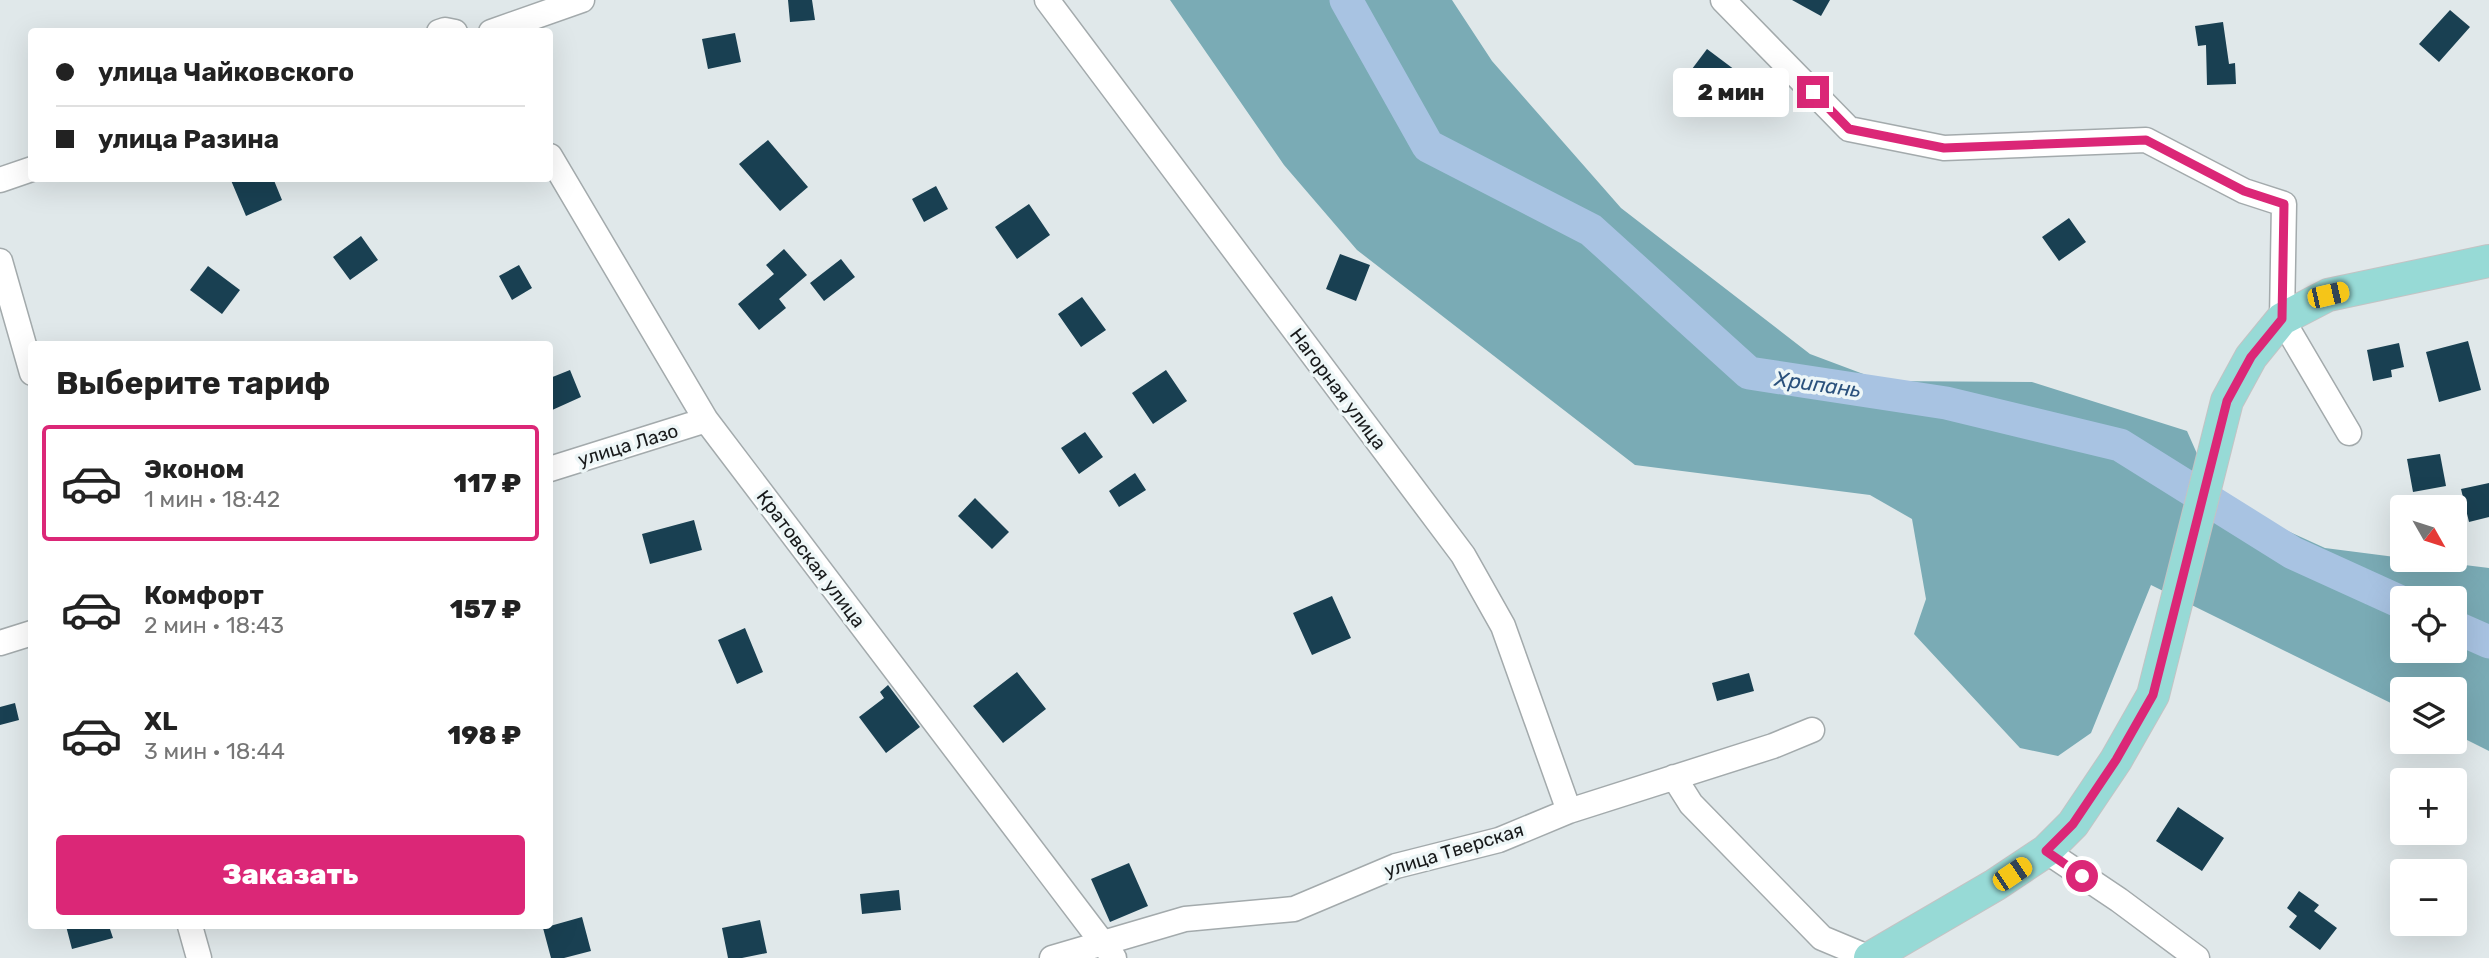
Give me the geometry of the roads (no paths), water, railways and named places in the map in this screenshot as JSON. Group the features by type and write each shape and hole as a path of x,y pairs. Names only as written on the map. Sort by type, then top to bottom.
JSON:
{"main road":[{"path":"1870,958 1995,885 2046,851 2073,824 2116,760 2153,695 2227,401 2251,357 2282,319 2328,295 2489,261"}],"street":[{"path":"502,28 582,0"},
{"name":"Нагорная улица","path":"1047,0 1463,555 1503,626 1569,811"},
{"path":"1723,0 1849,129 1944,148 2146,140 2244,191 2284,204 2282,319 2349,433"},
{"name":"Кратовская улица","path":"553,161 706,420 1108,950"},
{"path":"0,180 28,170"},
{"path":"0,261 28,359"},
{"name":"улица Лазо","path":"553,468 706,420"},
{"path":"0,643 28,634"},
{"name":"улица Тверская","path":"1052,958 1108,950 1185,919 1294,909 1395,866 1499,840 1569,811 1773,746 1812,730"},
{"path":"1674,777 1691,804 1822,938 1870,958"},
{"path":"2046,851 2119,900 2197,958"},
{"path":"191,929 199,958"}],"waterway":[{"name":"Хрипань","path":"1346,0 1428,146 1591,230 1749,373 1946,403 2120,445 2293,553 2390,597"},
{"name":"Хрипань","path":"2467,632 2489,642"}]}
